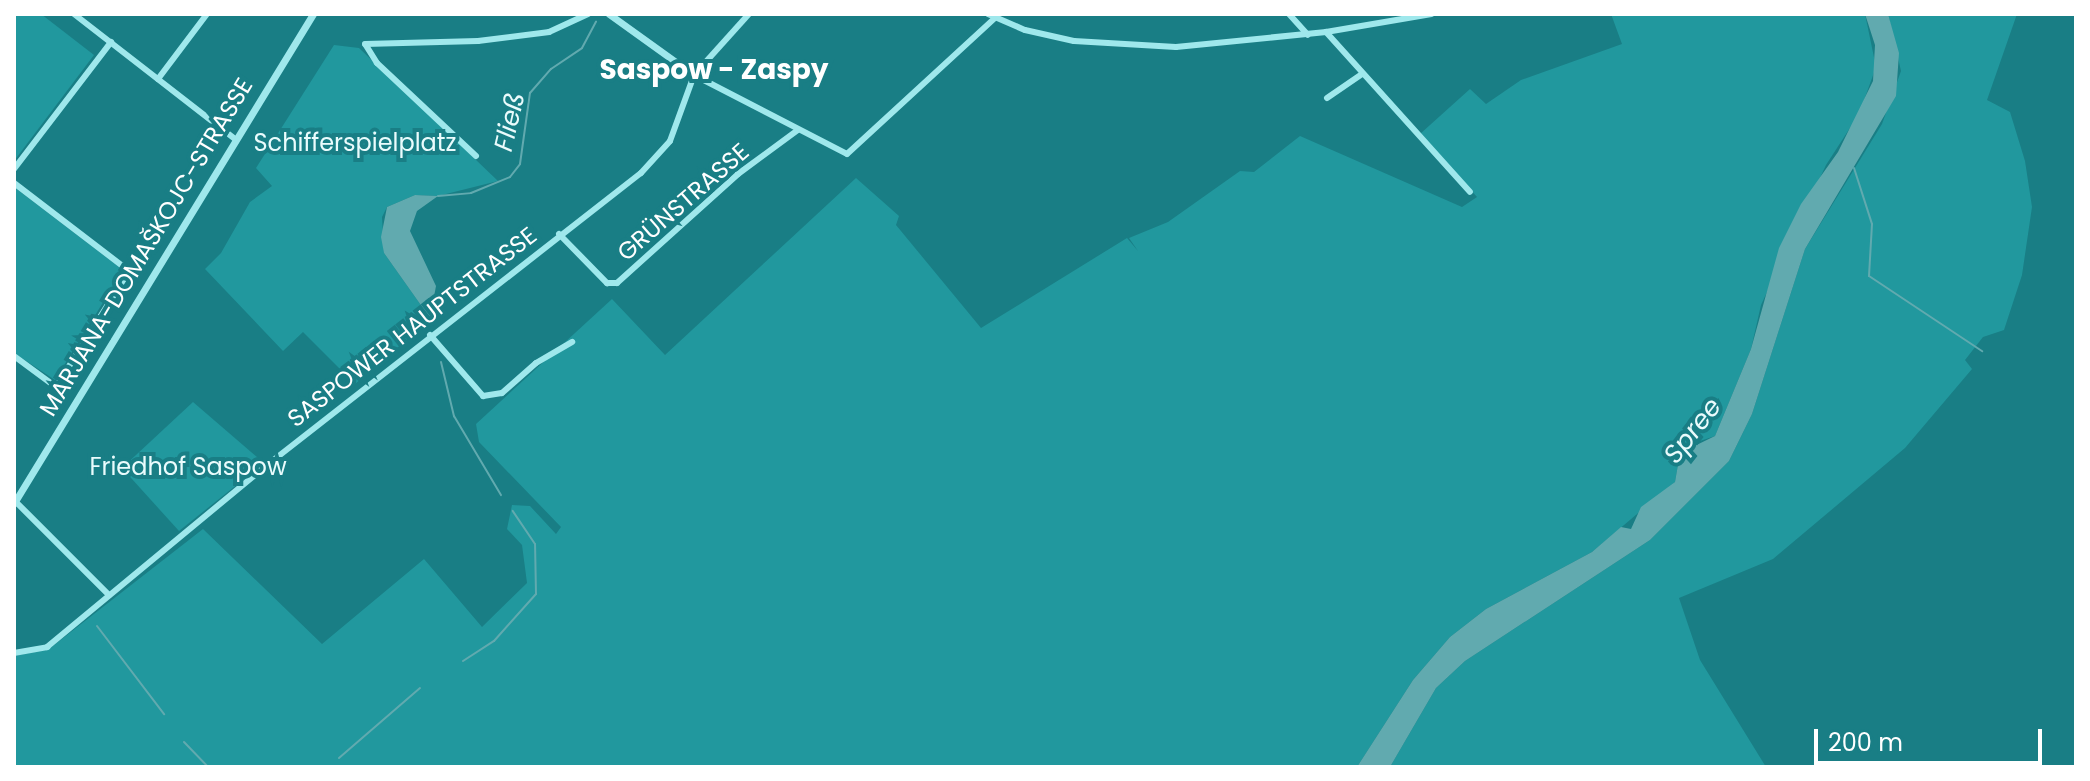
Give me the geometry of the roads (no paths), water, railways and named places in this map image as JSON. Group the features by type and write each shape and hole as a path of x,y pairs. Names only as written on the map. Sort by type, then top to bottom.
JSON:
{"street":[{"path":"74,14 235,139"},
{"path":"158,79 207,14"},
{"name":"MARJANA-DOMAŠKOJC-STRASSE","path":"14,502 313,14"},
{"path":"476,156 377,63 365,44 478,41 549,32 588,14"},
{"path":"609,14 694,75 836,151 854,152 991,17 1074,41 1176,47 1308,35 1431,14"},
{"name":"SASPOWER HAUPTSTRASSE","path":"14,653 47,647 430,335 651,165 670,141 694,75 749,14"},
{"path":"1289,14 1308,35"},
{"path":"1326,32 1470,192"},
{"path":"14,169 111,42"},
{"path":"1327,98 1362,74"},
{"name":"GRÜNSTRASSE","path":"559,234 607,283 617,283 738,174 798,130"},
{"path":"14,183 129,271 56,387 14,356"},
{"path":"430,335 483,396 502,393 572,342"},
{"path":"14,502 109,595"}],"waterway":[{"name":"Fließ","path":"438,196 471,193 510,177 520,164 530,93 551,69 582,48 596,22"},
{"path":"1854,168 1872,224 1869,276 1982,351"},
{"path":"441,362 454,416 501,495"},
{"path":"463,661 494,641 536,594 535,544 513,511"},
{"path":"97,626 164,714"},
{"path":"339,758 420,688"},
{"path":"184,742 208,767"}],"district":[{"name":"Saspow - Zaspy","path":"714,70"}],"park label":[{"name":"Schifferspielplatz","path":"355,143"},
{"name":"Friedhof Saspow","path":"188,467"}],"water label":[{"name":"Spree","path":"1693,431"}]}
